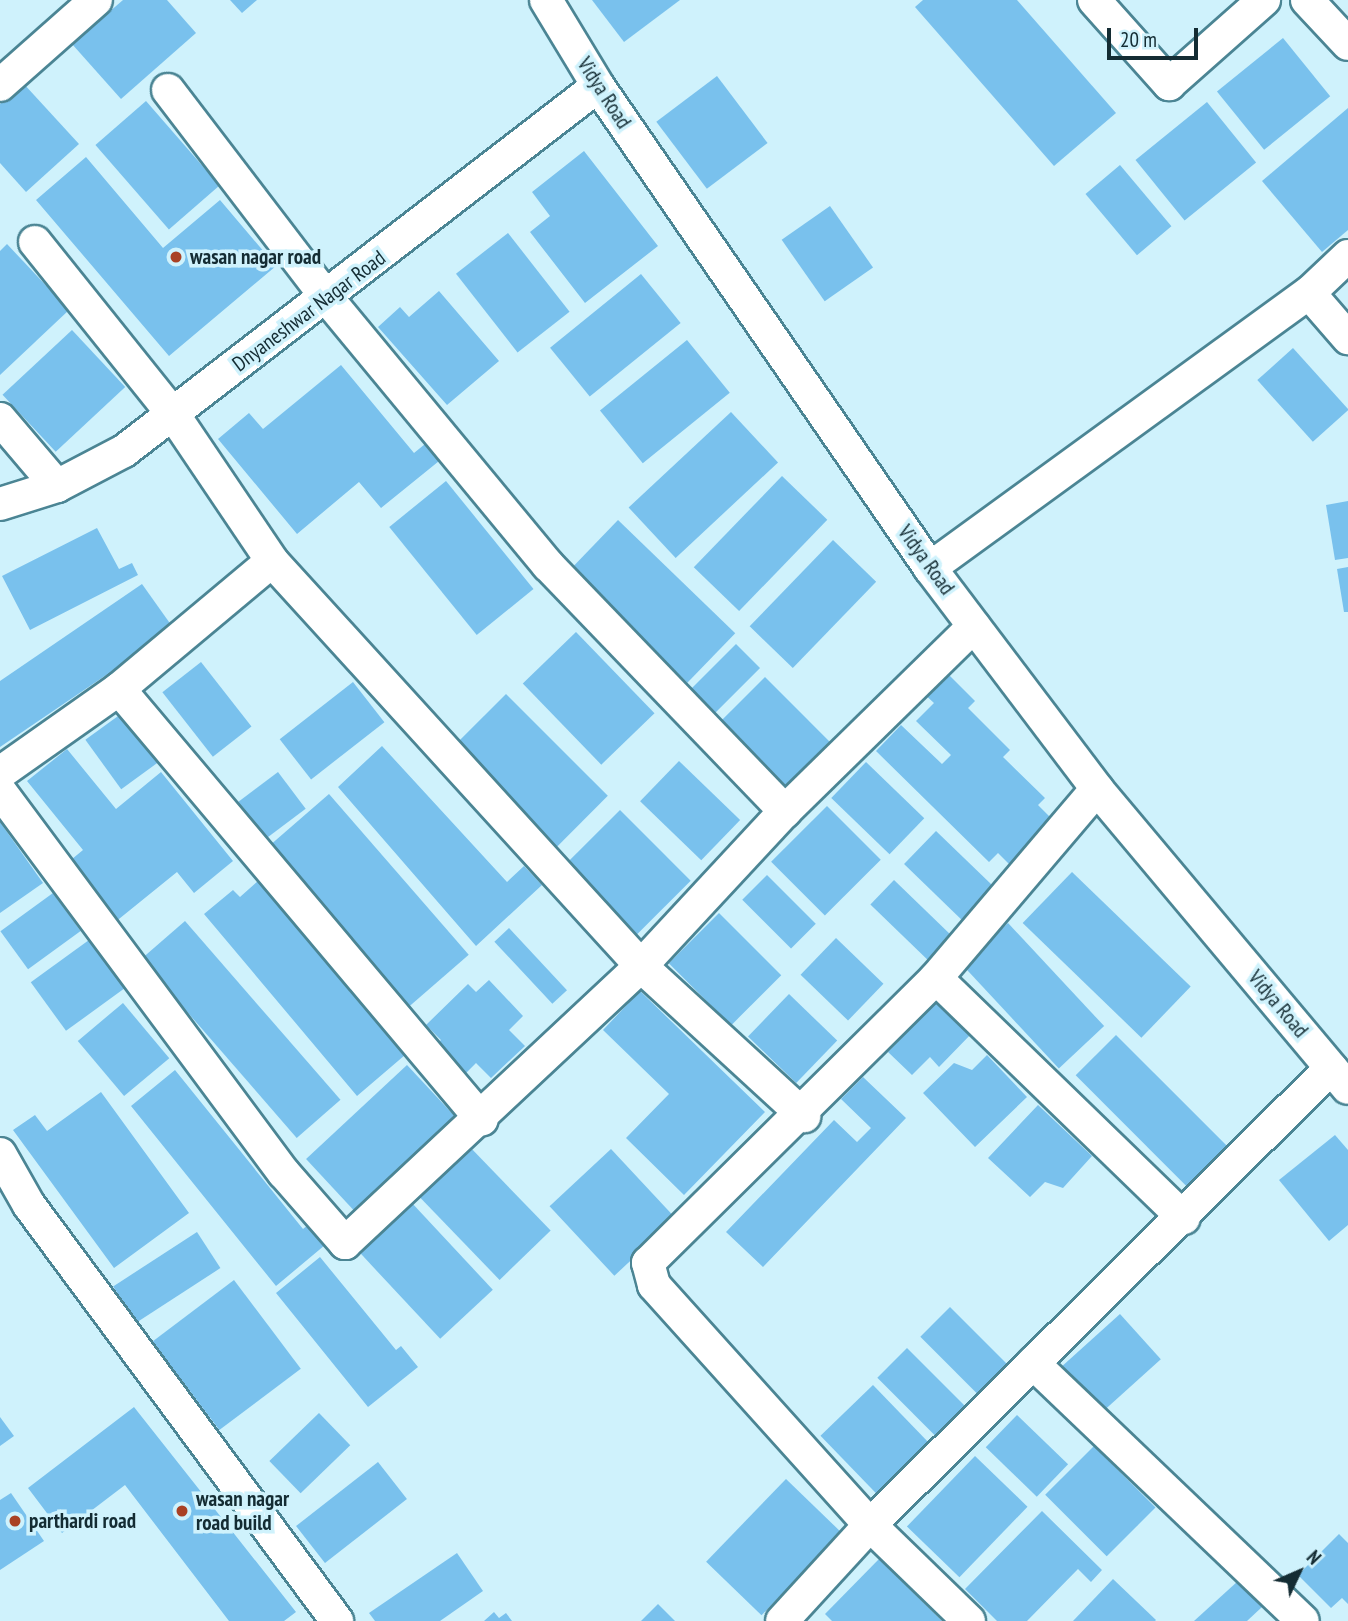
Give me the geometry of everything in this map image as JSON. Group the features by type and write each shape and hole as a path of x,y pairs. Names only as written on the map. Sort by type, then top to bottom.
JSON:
{"street":[{"path":"0,85 96,0"},
{"name":"Vidya Road","path":"546,0 598,86 930,568 1097,789 1340,1078"},
{"path":"1094,0 1169,85 1264,0"},
{"path":"1307,0 1348,44"},
{"name":"Dnyaneshwar Nagar Road","path":"0,504 57,486 124,451 327,298 598,86"},
{"path":"168,90 327,298 460,452 548,565 785,811"},
{"path":"35,242 173,414 272,561 641,966 804,1116"},
{"path":"930,568 1309,293 1348,256"},
{"path":"1309,293 1348,338"},
{"path":"0,419 57,486"},
{"path":"0,773 119,689 272,561"},
{"path":"0,791 284,1173 345,1243 482,1121 641,966 785,811 974,626"},
{"path":"119,689 482,1121"},
{"path":"969,1621 870,1525 649,1273 654,1254 804,1116 936,978 1097,789"},
{"path":"936,978 1184,1218"},
{"path":"782,1621 870,1525 1033,1363 1184,1218 1340,1078"},
{"path":"0,1154 29,1205 334,1620"},
{"path":"1033,1363 1303,1621"}],"building":[{"path":"123,0 167,0 196,33 121,99 72,44"},
{"path":"230,0 257,0 242,13"},
{"path":"592,0 680,0 624,42"},
{"path":"923,0 1017,0 1116,113 1054,166 915,7"},
{"path":"1283,38 1330,96 1264,150 1217,91"},
{"path":"717,76 768,143 707,189 656,122"},
{"path":"23,83 79,144 26,192 0,163 0,104"},
{"name":"wasan nagar road","path":"146,101 219,186 169,229 95,145"},
{"path":"1207,102 1256,163 1185,221 1136,160"},
{"path":"1348,108 1348,230 1322,252 1262,181"},
{"path":"584,151 658,246 585,303 530,232 550,216 532,192"},
{"name":"wasan nagar road","path":"86,157 163,248 220,200 276,266 169,356 36,200"},
{"path":"1120,165 1171,226 1137,255 1086,194"},
{"path":"830,206 873,267 825,301 782,240"},
{"path":"508,233 570,312 518,352 456,274"},
{"path":"7,244 69,310 0,375 0,251"},
{"path":"641,274 681,323 590,397 550,348"},
{"path":"439,291 499,361 447,405 378,327 400,307 409,317"},
{"path":"72,330 125,387 56,452 3,395"},
{"path":"687,340 730,393 643,463 600,410"},
{"path":"1293,348 1348,409 1313,442 1257,380"},
{"path":"341,365 414,453 430,440 444,457 381,508 359,482 297,534 218,439 249,413 263,429"},
{"path":"731,412 778,462 676,558 629,507"},
{"path":"782,476 827,520 739,611 694,567"},
{"path":"446,481 533,589 477,635 389,527"},
{"path":"1348,501 1348,558 1335,560 1326,505"},
{"path":"618,520 735,633 687,683 570,570"},
{"path":"97,528 119,569 132,563 138,575 30,630 2,576"},
{"path":"833,540 876,582 793,668 750,626"},
{"path":"1348,567 1348,612 1344,612 1337,569"},
{"path":"142,584 174,629 0,747 0,681"},
{"path":"576,632 654,713 601,765 523,683"},
{"path":"736,644 760,668 711,718 687,693"},
{"path":"201,662 251,727 213,757 162,692"},
{"path":"944,670 975,701 968,708 1010,750 1003,757 1045,798 1038,805 1051,818 1032,837 1041,845 1016,871 998,853 989,862 876,751 901,725 942,764 951,755 916,721 934,703 922,692"},
{"path":"765,677 831,743 783,792 716,726"},
{"path":"353,682 384,722 311,779 280,739"},
{"path":"506,694 608,796 555,848 454,746"},
{"path":"125,711 161,760 121,789 85,740"},
{"path":"382,746 507,882 524,866 542,885 476,946 338,787"},
{"path":"67,749 116,809 161,772 233,861 194,893 177,872 114,923 66,864 83,850 27,781"},
{"path":"679,761 740,820 701,860 640,801"},
{"path":"866,762 924,818 890,854 831,798"},
{"path":"278,772 306,809 266,839 238,802"},
{"path":"329,794 469,955 409,1007 269,846"},
{"path":"827,806 881,860 825,916 771,862"},
{"path":"620,810 691,881 635,937 564,866"},
{"path":"0,822 43,883 0,913"},
{"path":"936,831 994,887 962,920 904,864"},
{"path":"1072,872 1191,987 1141,1038 1023,923"},
{"path":"767,875 816,924 791,949 742,900"},
{"path":"894,880 953,937 929,961 870,904"},
{"path":"258,881 405,1055 357,1096 204,914 233,890 240,897"},
{"path":"53,893 81,931 28,969 0,931"},
{"path":"719,913 781,975 731,1025 669,963"},
{"path":"185,921 340,1100 297,1138 141,959"},
{"path":"1008,923 1104,1026 1059,1068 963,965"},
{"path":"509,928 567,990 552,1004 494,942"},
{"path":"836,938 883,984 848,1021 801,975"},
{"path":"89,940 124,989 66,1031 31,982"},
{"path":"489,980 523,1016 509,1030 525,1046 491,1078 476,1063 463,1076 434,1047 441,1040 426,1025 468,984 476,992"},
{"path":"640,991 765,1112 684,1195 626,1138 669,1094 603,1030"},
{"path":"789,994 837,1041 796,1083 748,1036"},
{"path":"940,998 974,1031 939,1067 930,1057 912,1075 888,1052"},
{"path":"123,1003 169,1058 124,1096 78,1041"},
{"path":"1116,1035 1230,1149 1190,1189 1076,1075"},
{"path":"987,1055 1027,1097 975,1147 923,1093 954,1063 972,1070"},
{"path":"407,1065 460,1122 359,1216 306,1159"},
{"path":"175,1070 303,1229 308,1225 325,1245 276,1286 131,1106"},
{"path":"863,1077 906,1118 763,1267 726,1232 834,1120 857,1142 871,1128 841,1099"},
{"path":"101,1092 189,1213 114,1268 13,1130 35,1115 47,1131"},
{"path":"1038,1105 1092,1156 1063,1188 1045,1182 1030,1197 988,1158"},
{"path":"1335,1135 1348,1150 1348,1225 1329,1241 1279,1180"},
{"path":"468,1145 551,1231 500,1280 417,1194"},
{"path":"611,1149 676,1218 614,1276 550,1206"},
{"path":"411,1202 493,1290 440,1339 358,1251"},
{"path":"197,1232 220,1268 137,1323 113,1286"},
{"path":"320,1257 396,1350 401,1346 418,1367 368,1407 276,1293"},
{"path":"234,1280 301,1369 219,1430 153,1341"},
{"path":"950,1307 1008,1365 978,1395 920,1337"},
{"path":"1120,1314 1161,1359 1101,1414 1060,1368"},
{"path":"907,1348 965,1406 935,1436 877,1378"},
{"path":"873,1385 929,1443 876,1493 820,1436"},
{"name":"wasan nagar road build","path":"134,1407 296,1612 284,1621 229,1621 125,1485 62,1533 28,1488"},
{"path":"319,1413 350,1445 301,1493 269,1461"},
{"path":"1017,1415 1068,1464 1037,1497 986,1447"},
{"path":"0,1417 14,1436 0,1446"},
{"path":"1094,1446 1156,1508 1107,1556 1045,1495"},
{"path":"975,1456 1028,1507 959,1577 907,1526"},
{"path":"378,1462 407,1499 325,1563 296,1526"},
{"path":"786,1479 841,1532 762,1615 706,1562"},
{"name":"parthardi road","path":"11,1493 44,1541 0,1570 0,1500"},
{"path":"1042,1511 1102,1570 1091,1582 1078,1569 1027,1621 997,1621 965,1589"},
{"path":"1339,1534 1348,1543 1348,1604 1342,1598 1331,1608 1298,1575"},
{"path":"457,1553 483,1591 440,1621 375,1621 369,1613"},
{"path":"879,1559 942,1621 832,1621 825,1614"},
{"path":"1113,1579 1156,1620 1073,1621"},
{"path":"1238,1581 1262,1607 1247,1621 1194,1621"},
{"path":"658,1604 675,1621 641,1621"},
{"path":"494,1612 499,1618 506,1613 512,1621 484,1621"}],"place":[{"name":"wasan nagar road","path":"176,257"},
{"name":"wasan nagar road build","path":"182,1511"},
{"name":"parthardi road","path":"15,1521"}]}
